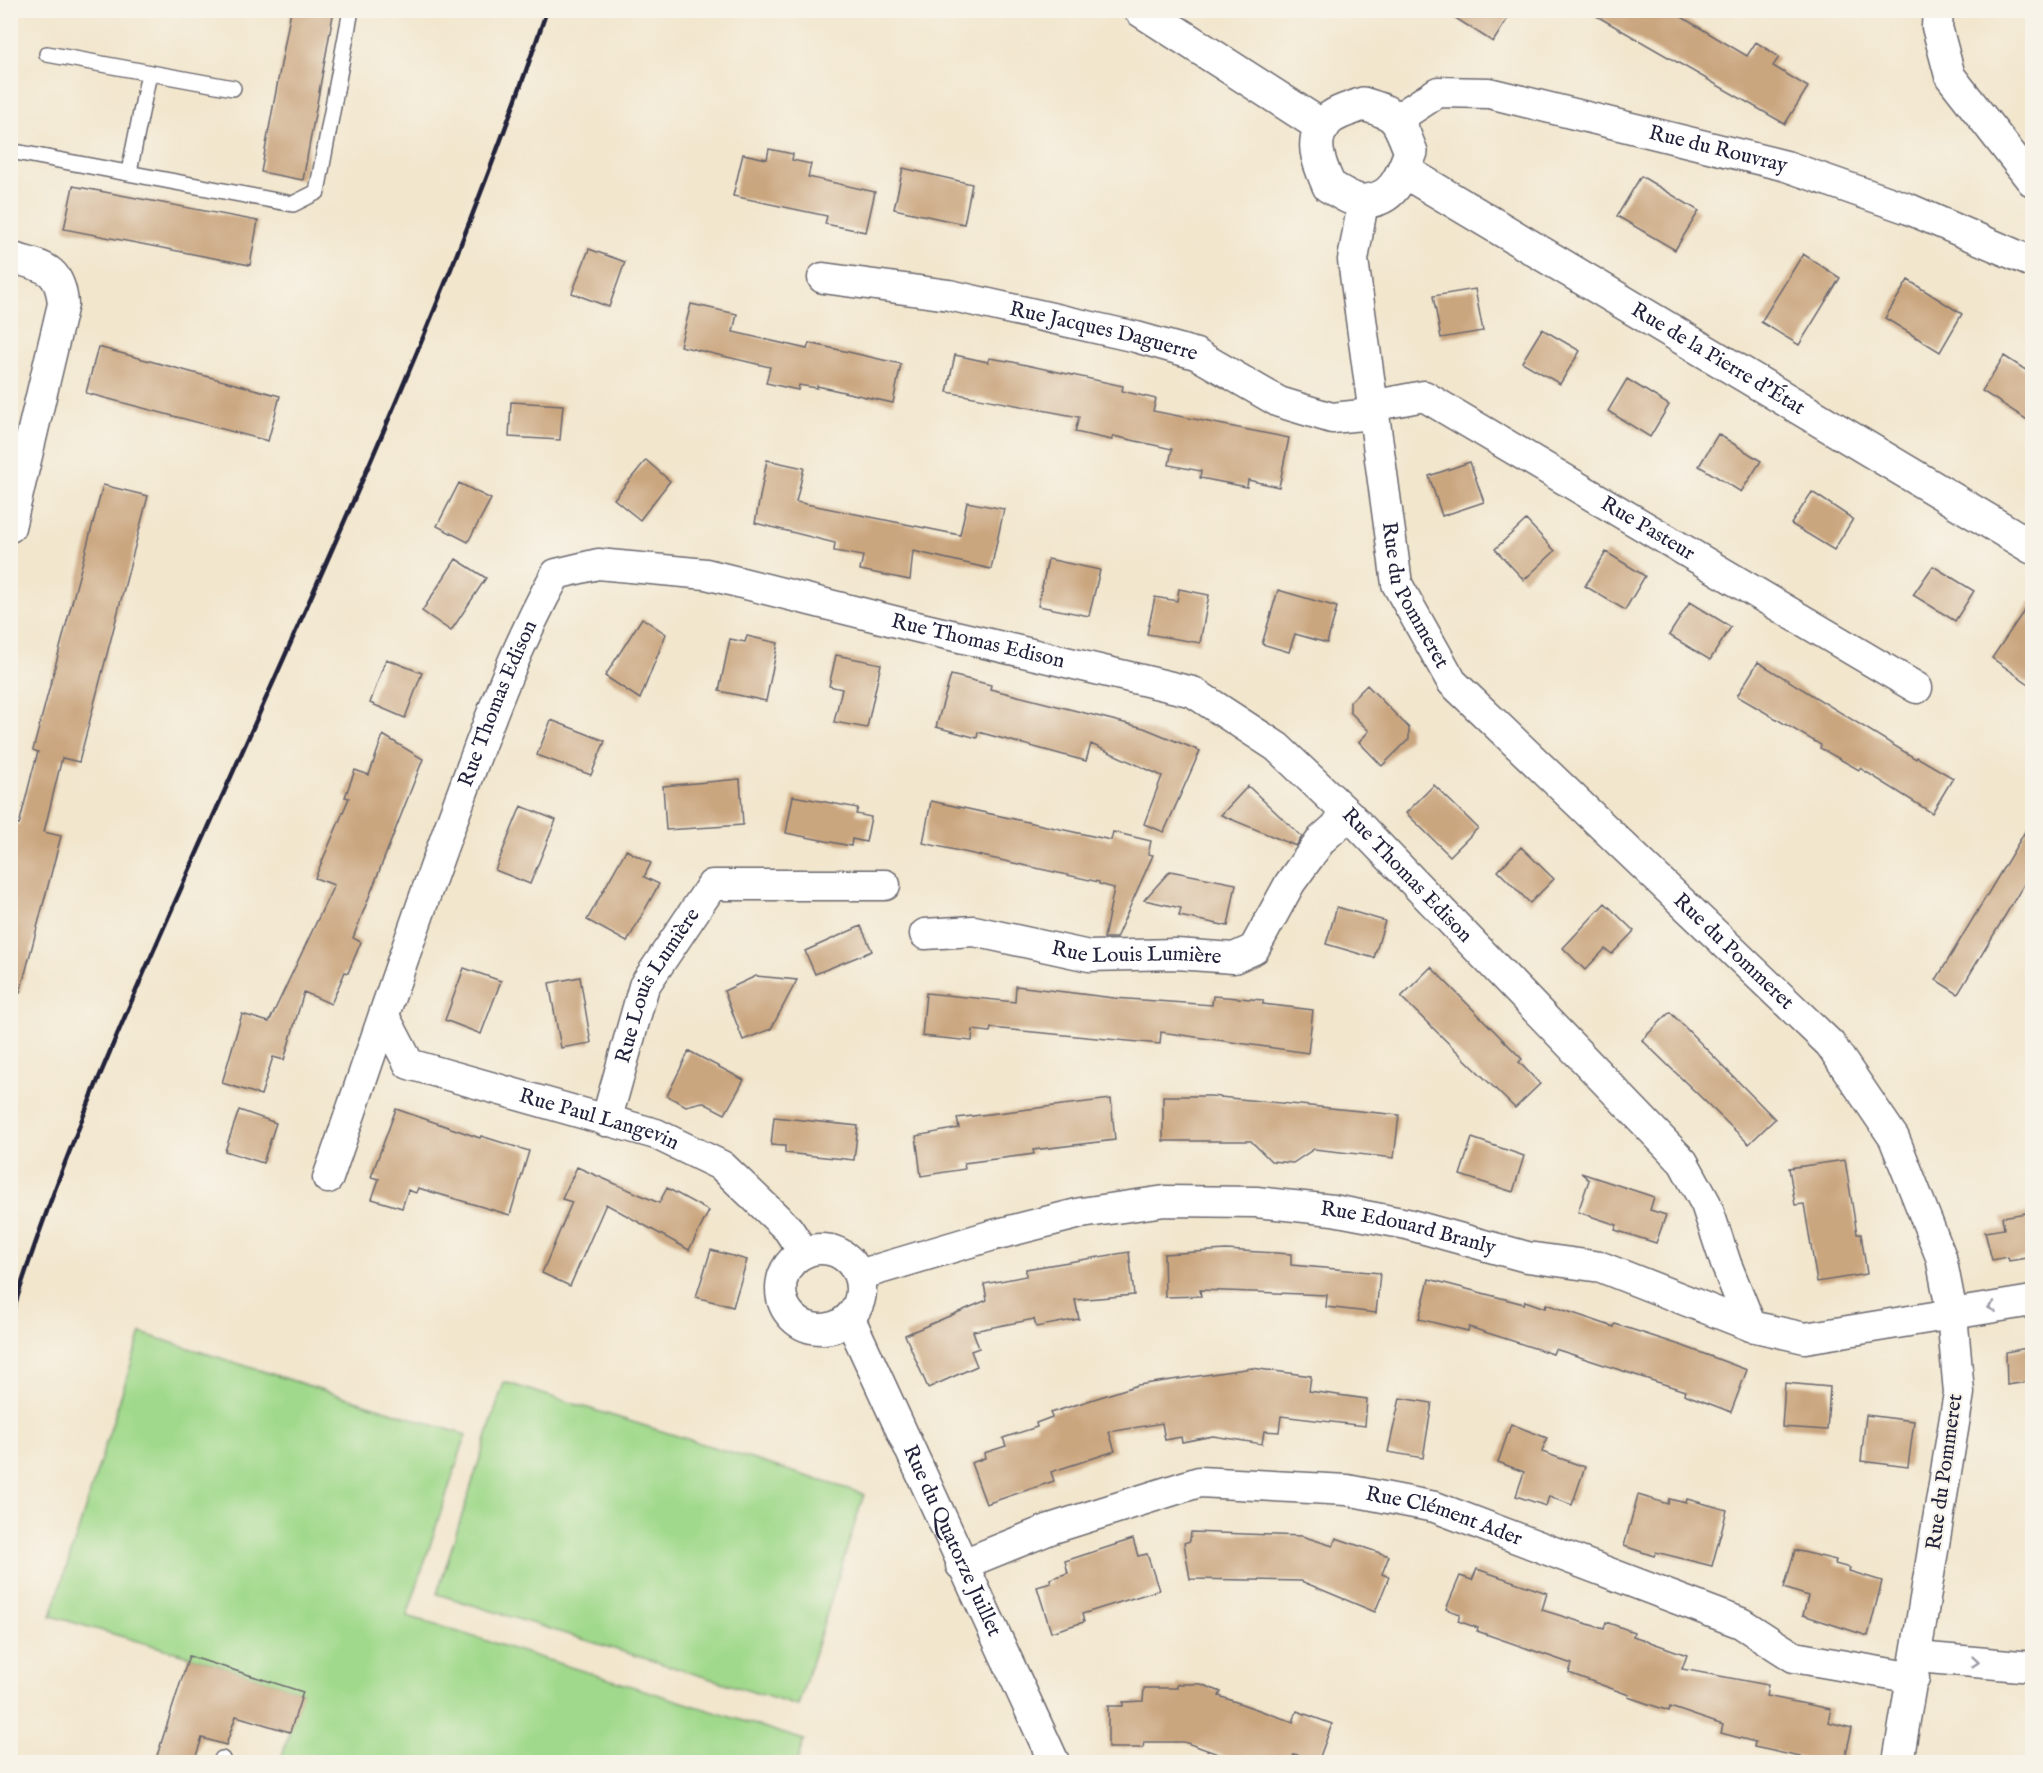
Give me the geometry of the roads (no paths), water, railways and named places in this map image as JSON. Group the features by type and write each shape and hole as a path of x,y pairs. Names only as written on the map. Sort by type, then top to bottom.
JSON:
{"street":[{"path":"1141,10 1323,127"},
{"path":"1938,10 1937,27 1950,76 2032,180"},
{"name":"Rue du Rouvray","path":"1397,118 1438,92 1489,93 1786,166 1909,209 2032,262"},
{"path":"1363,104 1389,112 1397,118 1411,152 1397,186 1383,196 1363,202 1329,186 1315,152 1323,127 1329,118 1363,104"},
{"name":"Rue de la Pierre d'État","path":"1404,171 2032,547"},
{"name":"Rue du Pommeret","path":"1363,202 1353,260 1371,410 1397,584 1452,682 1830,1044 1894,1138 1941,1257 1952,1314 1959,1393 1898,1762"},
{"path":"10,257 50,270 61,285 63,304 10,527"},
{"name":"Rue Jacques Daguerre","path":"823,278 949,295 1136,337 1196,354 1279,402 1332,418 1371,410"},
{"name":"Rue Pasteur","path":"1371,410 1424,396 1917,688"},
{"name":"Rue Thomas Edison","path":"328,1178 440,853 483,737 536,609 556,574 598,564 706,574 917,627 1193,692 1277,747 1349,815 1683,1162 1706,1204 1726,1264 1751,1326"},
{"name":"Rue Louis Lumière","path":"925,934 974,932 1089,956 1176,954 1234,958 1254,949 1290,883 1322,839 1349,815"},
{"name":"Rue Louis Lumière","path":"606,1120 644,986 712,885 885,885"},
{"name":"Rue Paul Langevin","path":"384,1016 408,1064 656,1134 722,1166 788,1229 804,1253"},
{"name":"Rue Edouard Branly","path":"859,1275 990,1236 1081,1213 1165,1201 1256,1202 1333,1210 1407,1224 1527,1257 1601,1267 1751,1326 1805,1338 2032,1301"},
{"path":"820,1248 840,1252 850,1260 859,1275 862,1289 860,1303 850,1318 820,1331 791,1318 782,1305 779,1289 791,1260 804,1253 820,1248"},
{"name":"Rue du Quatorze Juillet","path":"850,1318 961,1565 1054,1762"},
{"name":"Rue Clément Ader","path":"961,1565 1050,1529 1199,1482 1347,1490 1436,1507 1741,1623 1794,1657 1915,1667 2032,1667"}],"lane":[{"path":"10,151 293,204 317,192 351,10"},
{"path":"47,54 233,88"},
{"path":"129,172 149,73"}],"railway":[{"path":"10,1320 81,1121 393,408 474,211 547,10"}]}
